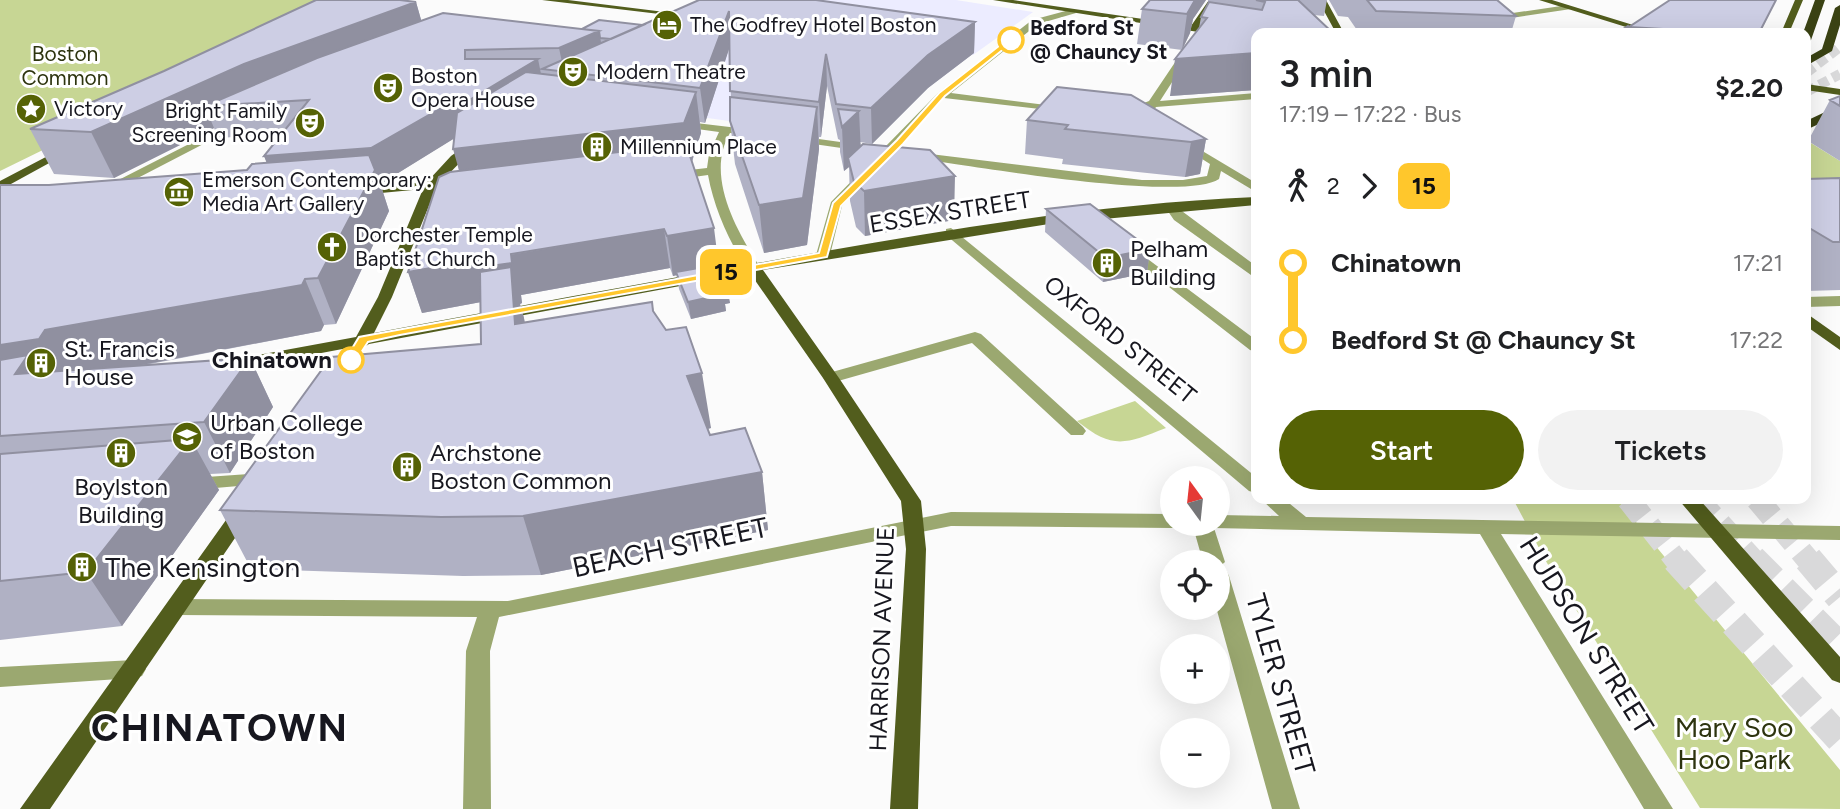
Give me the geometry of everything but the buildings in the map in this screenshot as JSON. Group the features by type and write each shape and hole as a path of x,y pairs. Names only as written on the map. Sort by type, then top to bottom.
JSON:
{"highway":[{"path":"1810,28 1820,0"},
{"path":"1811,60 1827,51 1840,8"},
{"path":"1811,124 1840,109"}],"main road":[{"path":"546,0 699,20 688,28"},
{"path":"997,0 1251,37"},
{"path":"1197,30 1195,25 1213,0"},
{"path":"1322,0 1336,28"},
{"path":"1543,0 1632,28"},
{"path":"1787,28 1799,0"},
{"path":"1073,11 1099,4"},
{"path":"1645,28 1654,20"},
{"path":"1811,86 1840,85"},
{"path":"1811,87 1840,92"},
{"path":"350,361 364,340 385,297 431,186 456,158 487,133"},
{"path":"0,186 78,145"},
{"path":"349,192 431,186"},
{"name":"ESSEX STREET","path":"208,370 951,232 1086,215 1251,201"},
{"name":"HARRISON AVENUE","path":"753,267 908,492 915,526 904,809"},
{"path":"1811,322 1840,345"},
{"path":"34,809 270,473"},
{"path":"1692,504 1840,673"}],"street":[{"path":"1490,14 1499,21 1568,7"},
{"path":"823,255 836,205 942,94 1033,24 1073,11"},
{"path":"1197,30 1197,38 1147,113 1165,131 1251,184"},
{"path":"942,94 1077,110"},
{"path":"1133,106 1251,96"},
{"path":"92,199 122,179 252,115"},
{"path":"1133,122 1165,131"},
{"path":"673,123 764,134"},
{"path":"727,129 716,148 713,171 742,251 753,267"},
{"path":"778,136 1159,185 1211,179 1215,176 1216,162"},
{"path":"655,178 713,171"},
{"path":"422,207 443,204"},
{"path":"1171,207 1179,217 1251,268"},
{"path":"1086,215 1251,343"},
{"name":"OXFORD STREET","path":"951,232 1251,482"},
{"path":"1811,302 1840,301"},
{"path":"831,377 975,337 1077,431"},
{"path":"177,486 270,473"},
{"path":"1277,504 1302,524"},
{"name":"BEACH STREET","path":"177,607 490,610 542,604 915,526 966,518 1160,521"},
{"path":"1230,522 1840,533"},
{"name":"HUDSON STREET","path":"1486,527 1659,809"},
{"path":"477,809 478,651 490,610"},
{"name":"TYLER STREET","path":"1230,617 1286,809"},
{"path":"0,677 134,669"}],"shaded area":[{"path":"764,0 956,0 1033,12 973,55 845,34 729,121 564,98"}],"green space":[{"name":"Boston Common","path":"0,0 375,0 198,74 0,171"},
{"path":"1811,143 1840,161 1840,189 1811,188"},
{"path":"1135,401 1166,428 1140,438 1120,441 1100,437 1077,421"},
{"name":"Mary Soo Hoo Park","path":"1516,504 1621,504 1840,770 1840,809 1700,808 1547,563"}],"tunnel":[{"path":"1811,69 1840,47"},
{"path":"1811,89 1840,74"},
{"path":"1632,504 1677,561"},
{"path":"1702,504 1754,561"},
{"path":"1761,504 1809,561"},
{"path":"1676,559 1840,739"},
{"path":"1808,559 1840,597"},
{"path":"1754,561 1840,647"}],"bus line":[{"name":"15","path":"351,360 364,340 400,331 823,255 830,219 836,205 900,142 942,94 1011,40"}],"place":[{"name":"The Godfrey Hotel Boston","path":"667,25"},
{"name":"Bedford St @ Chauncy St","path":"1011,40"},
{"name":"Modern Theatre","path":"573,72"},
{"name":"Boston Opera House","path":"388,88"},
{"name":"Victory","path":"31,109"},
{"name":"Bright Family Screening Room","path":"310,123"},
{"name":"Millennium Place","path":"597,147"},
{"name":"Emerson Contemporary: Media Art Gallery","path":"179,192"},
{"name":"Dorchester Temple Baptist Church","path":"332,247"},
{"name":"Pelham Building","path":"1107,263"},
{"name":"Chinatown","path":"351,360"},
{"name":"St. Francis House","path":"41,363"},
{"name":"Urban College of Boston","path":"187,437"},
{"name":"Boylston Building","path":"121,453"},
{"name":"Archstone Boston Common","path":"407,467"},
{"name":"The Kensington","path":"82,567"}],"district":[{"name":"CHINATOWN","path":"220,728"}]}
